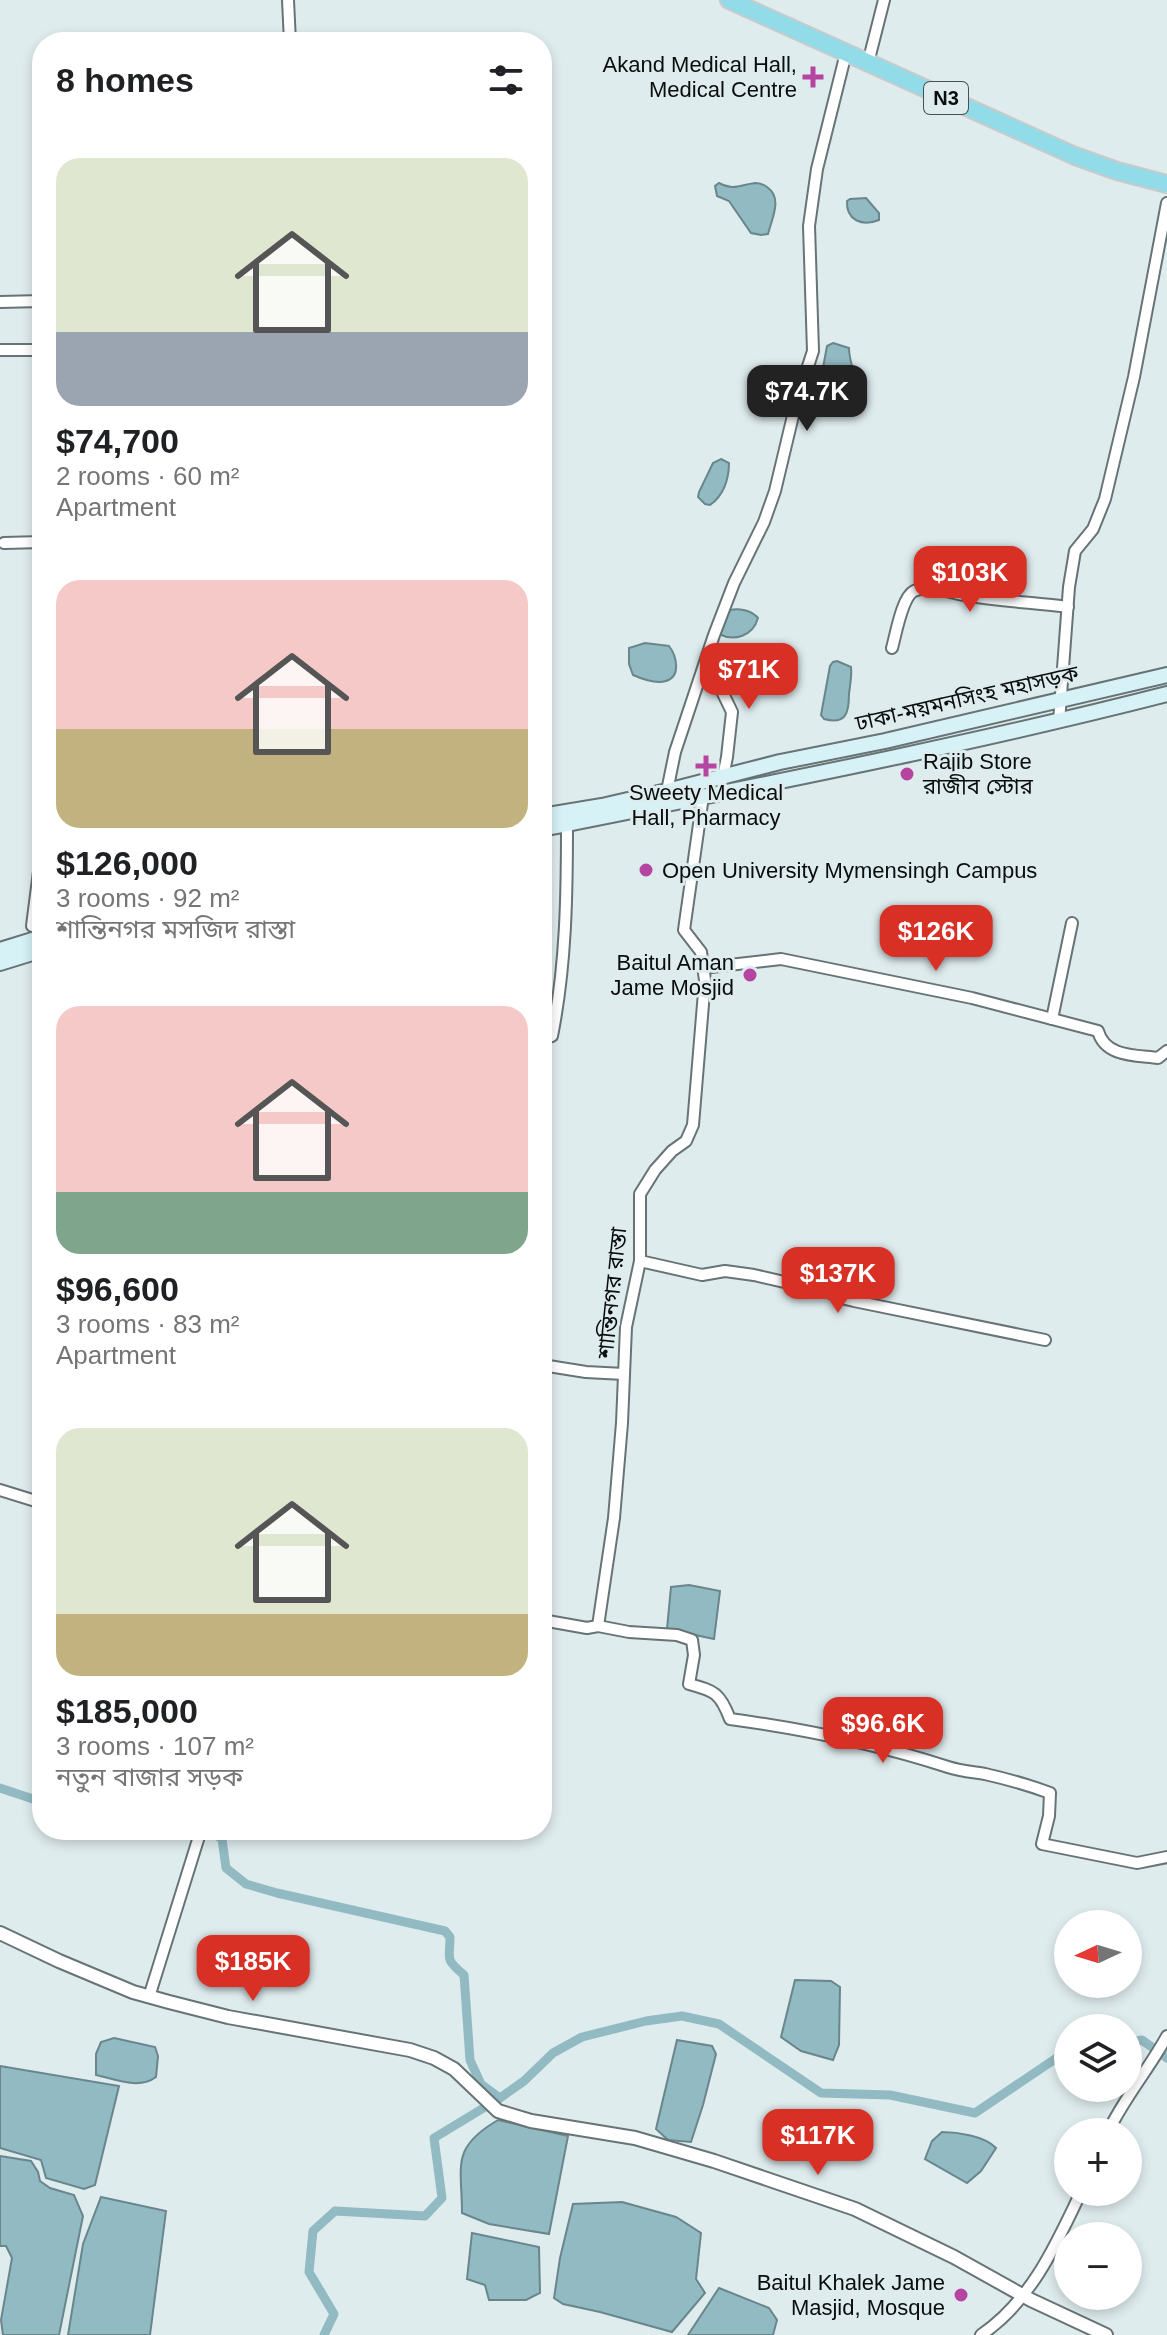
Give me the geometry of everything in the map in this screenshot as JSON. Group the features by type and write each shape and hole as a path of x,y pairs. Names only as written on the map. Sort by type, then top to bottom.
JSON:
{"highway":[{"name":"N3","path":"729,0 1075,156 1167,184"}],"main road":[{"name":"ঢাকা-ময়মনসিংহ মহাসড়ক","path":"552,814 602,806 1167,675"},
{"name":"ঢাকা-ময়মনসিংহ মহাসড়ক","path":"552,827 1059,722 1167,694"},
{"path":"0,950 32,934"},
{"path":"0,963 32,953"}],"street":[{"path":"288,0 290,32"},
{"path":"868,63 884,0"},
{"path":"667,791 675,752 708,651 775,491 796,403 813,351 809,226 817,169 846,53"},
{"path":"1059,722 1075,551 1093,529 1105,499 1134,377 1167,203"},
{"path":"0,302 32,301"},
{"path":"0,350 32,350"},
{"path":"4,543 32,542"},
{"path":"892,648 903,607 911,593 917,590 930,589 1068,607"},
{"path":"708,651 716,679 732,712 723,777"},
{"name":"শান্তিনগর রাস্তা","path":"598,1626 614,1518 626,1327 640,1261 640,1194 655,1170 686,1141 693,1125 705,980 701,952 684,930 703,796"},
{"path":"552,1036 566,918 567,824"},
{"path":"1052,1019 1072,923"},
{"path":"703,968 781,959 972,998 1098,1031 1101,1042 1127,1054 1158,1058 1167,1051"},
{"path":"640,1261 702,1275 725,1271 754,1275 820,1288 841,1298 1045,1340"},
{"path":"552,1367 624,1374"},
{"path":"0,1490 32,1500"},
{"path":"552,1622 587,1628 598,1626 629,1632 677,1635 692,1640 694,1655 689,1684 715,1691 724,1702 730,1719 789,1727 878,1746 950,1768 1034,1787 1050,1793 1049,1816 1042,1844 1137,1863 1167,1857"},
{"path":"149,1997 198,1840"},
{"path":"0,1933 59,1961 149,1997 228,2017 410,2050 434,2058 454,2069 498,2111 543,2124 635,2138 855,2209 1106,2335"},
{"path":"1115,2118 1167,2036"},
{"path":"981,2335 997,2325 1024,2296 1074,2206"}],"water":[{"path":"719,183 733,187 758,183 772,192 775,209 768,234 751,233 729,201 717,196 715,186"},
{"path":"866,198 879,213 879,220 861,222 849,213 847,201"},
{"path":"833,343 849,348 854,391 837,392 820,384 827,346"},
{"path":"721,459 729,463 726,481 715,501 705,504 698,497 699,492 713,463"},
{"path":"730,610 752,613 758,618 756,624 742,636 719,634 725,615"},
{"path":"645,643 669,646 676,665 671,678 658,682 633,675 629,648"},
{"path":"837,661 851,667 847,712 842,719 824,719 821,715 830,666"},
{"path":"689,1585 720,1591 714,1639 667,1629 671,1587"},
{"path":"795,1980 831,1981 840,1987 839,2045 833,2060 801,2051 781,2037"},
{"path":"114,2038 155,2047 158,2056 156,2077 135,2083 96,2075 96,2054 101,2042"},
{"path":"677,2040 712,2046 716,2054 691,2142 668,2140 656,2129"},
{"path":"0,2066 119,2086 95,2185 84,2189 46,2178 41,2160 0,2148"},
{"path":"498,2120 568,2136 549,2234 489,2224 462,2213 462,2159 472,2140"},
{"path":"942,2132 978,2138 996,2148 981,2171 967,2183 925,2159 932,2141"},
{"path":"0,2156 31,2161 40,2181 50,2188 74,2195 83,2216 59,2335 3,2335 1,2320 12,2258 6,2246 0,2246"},
{"path":"101,2197 166,2211 150,2335 68,2335 83,2244"},
{"path":"622,2202 676,2217 701,2233 696,2279 705,2293 672,2332 563,2304 554,2298 573,2204"},
{"path":"472,2233 539,2247 540,2293 526,2300 489,2300 485,2285 467,2279"},
{"path":"719,2288 769,2308 777,2320 773,2335 688,2335"}],"waterway":[{"path":"0,1788 32,1799"},
{"path":"222,1840 226,1868 246,1884 445,1931 450,1937 451,1962 464,1975 470,2060 481,2084 500,2098"},
{"path":"324,2335 334,2314 309,2272 313,2231 335,2211 425,2216 442,2198 434,2138 500,2098 524,2081 553,2053 582,2037 646,2021 682,2016 719,2024 821,2093 890,2095 975,2113 1054,2060"},
{"path":"1142,2040 1167,2058"}],"place":[{"name":"Akand Medical Hall, Medical Centre","path":"813,77"},
{"name":"Sweety Medical Hall, Pharmacy","path":"706,766"},
{"name":"Rajib Store রাজীব স্টোর","path":"907,774"},
{"name":"Open University Mymensingh Campus","path":"646,870"},
{"name":"Baitul Aman Jame Mosjid","path":"750,975"},
{"name":"Baitul Khalek Jame Masjid, Mosque","path":"961,2295"}]}
